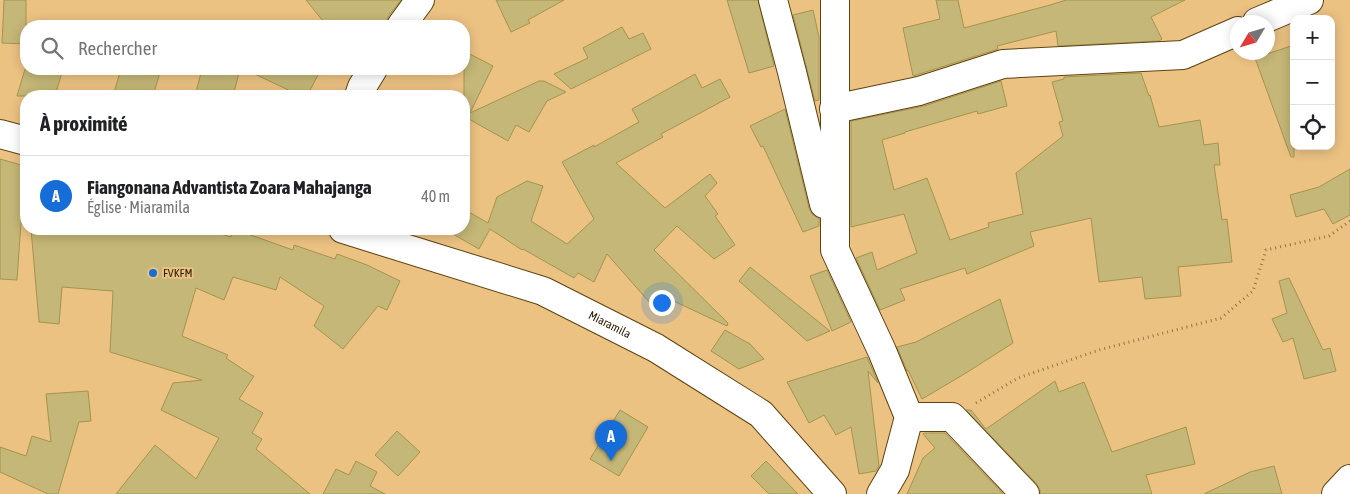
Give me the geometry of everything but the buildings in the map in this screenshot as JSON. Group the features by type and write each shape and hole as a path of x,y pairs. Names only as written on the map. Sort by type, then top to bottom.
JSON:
{"street":[{"path":"405,20 420,0"},
{"path":"773,0 835,250 882,351 909,417 895,470 881,494"},
{"path":"835,0 835,250"},
{"path":"1274,15 1309,0"},
{"path":"834,109 919,91 1003,64 1182,55 1230,34"},
{"path":"361,90 369,75"},
{"path":"0,134 20,139"},
{"name":"Miaramila","path":"362,235 543,291 656,348 761,414 832,494"},
{"path":"909,417 952,418 1024,494"},
{"path":"1336,494 1350,479"}],"path":[{"path":"952,418 1018,378 1099,350 1221,318 1252,291 1266,250 1329,236 1350,221"}],"place":[{"name":"FVKFM","path":"153,273"},
{"name":"Fiangonana Advantista Zoara Mahajanga","path":"611,461"}]}
